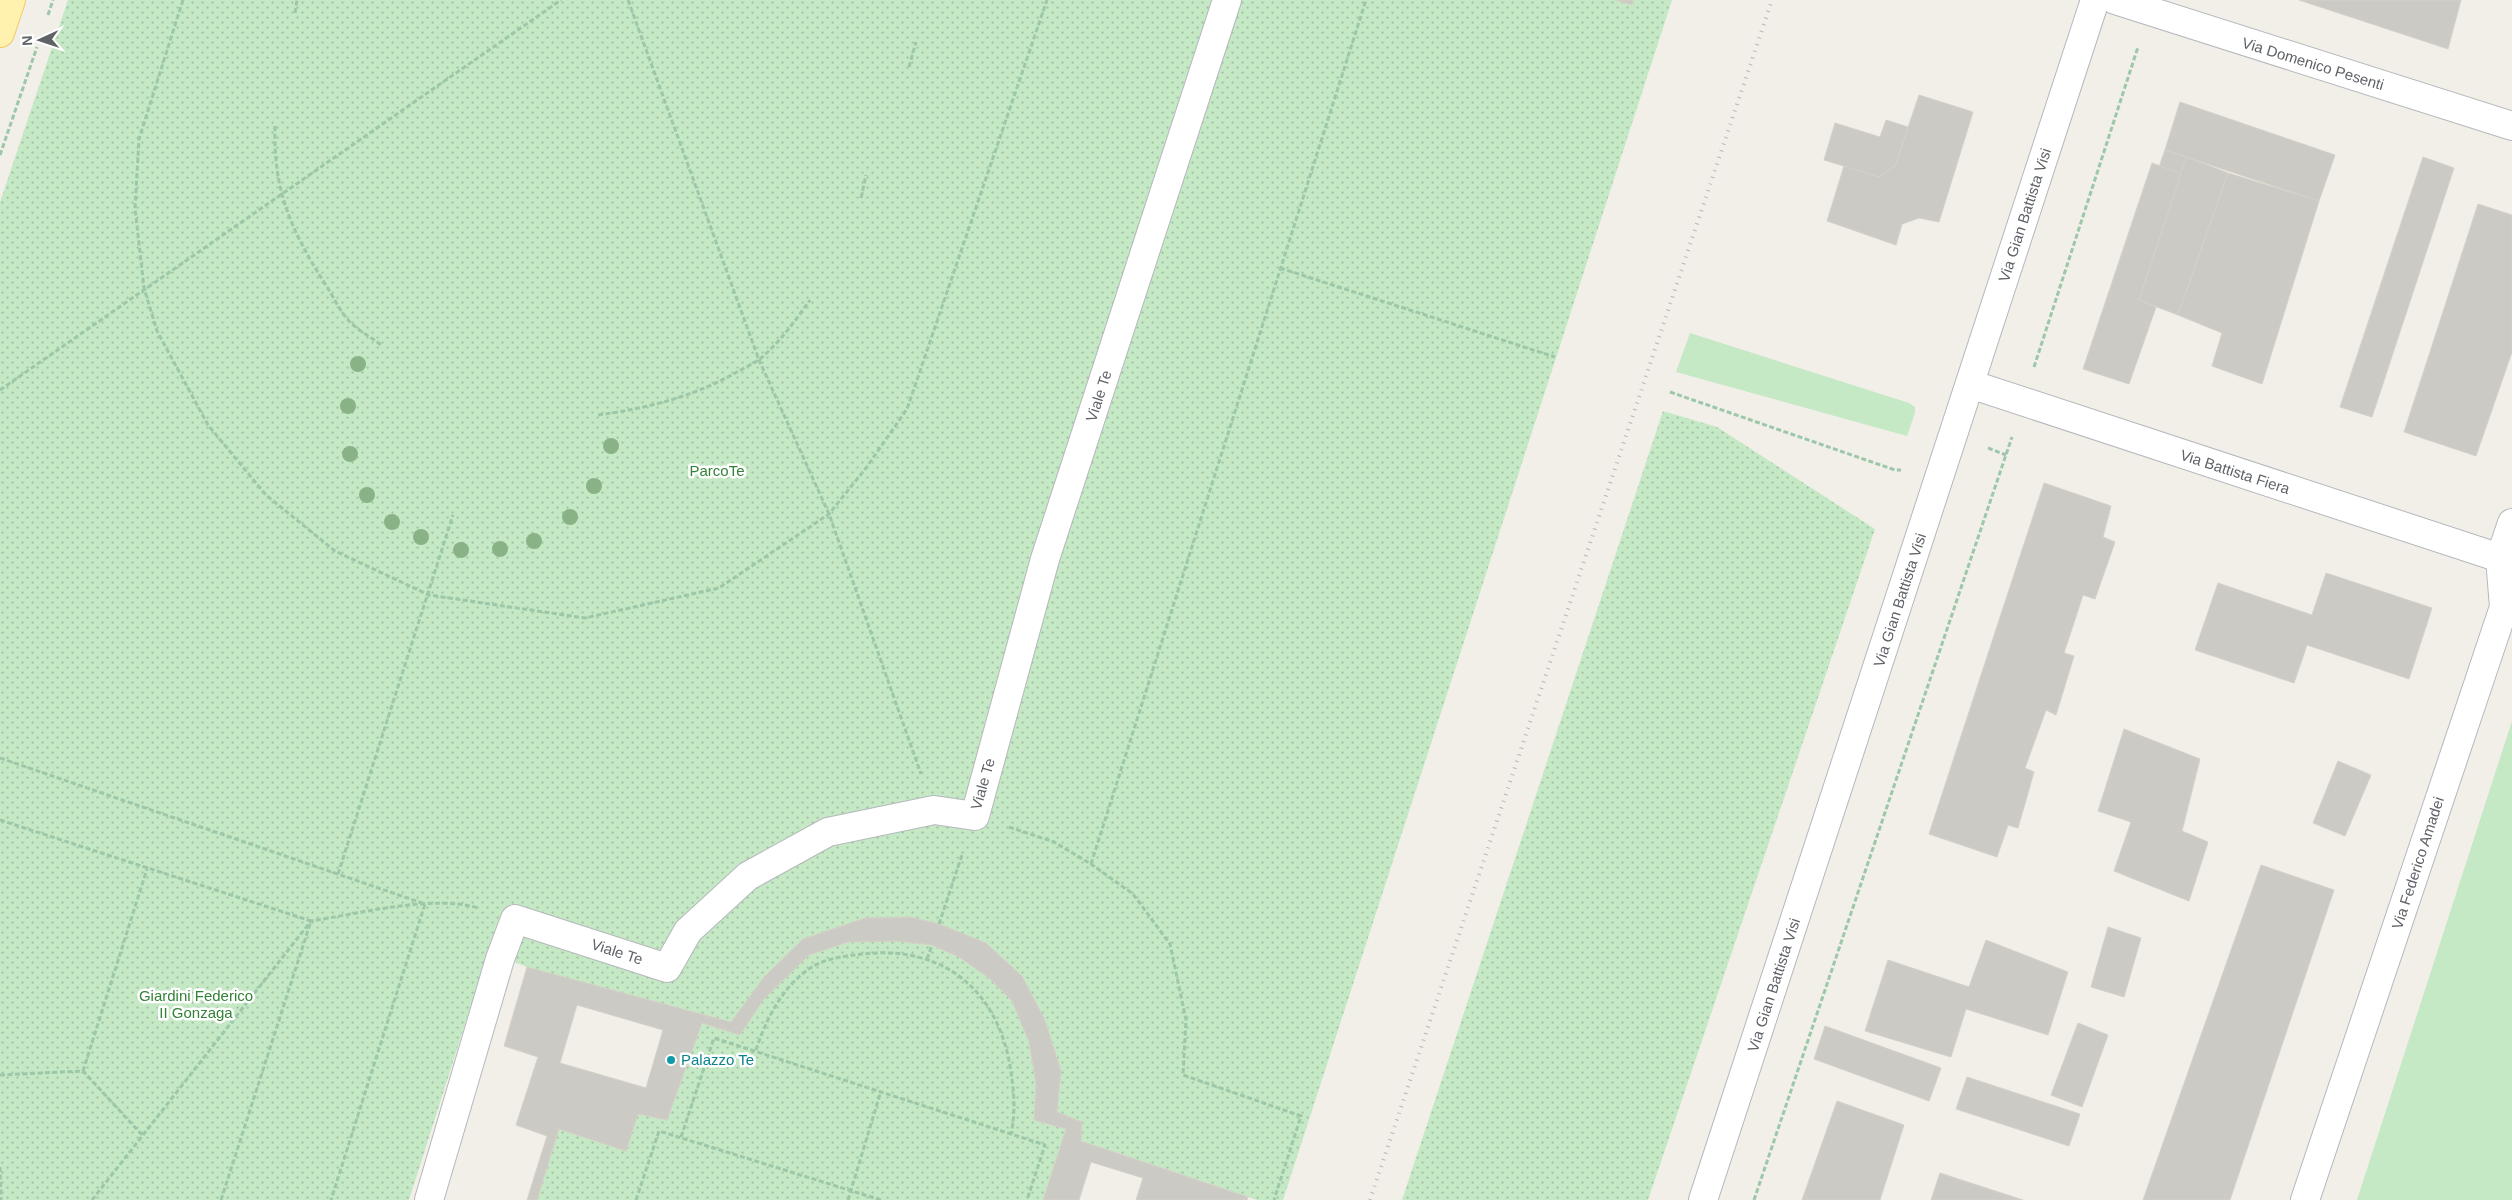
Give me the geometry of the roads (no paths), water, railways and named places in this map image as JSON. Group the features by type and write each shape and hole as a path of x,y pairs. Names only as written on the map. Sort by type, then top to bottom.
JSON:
{"main road":[{"path":"0,33 11,0"}],"street":[{"name":"Viale Te","path":"429,1200 500,959 515,919 667,968 688,931 748,876 828,832 934,810 975,816 1045,560 1227,0"},
{"name":"Via Gian Battista Visi","path":"1703,1200 2096,0"},
{"name":"Via Domenico Pesenti","path":"2115,0 2512,126"},
{"name":"Via Battista Fiera","path":"1970,384 2023,403 2500,558"},
{"name":"Via Federico Amadei","path":"2305,1200 2504,607 2500,558 2512,523"}],"railway":[{"path":"1370,1200 1772,0"}],"place":[{"name":"Palazzo Te","path":"671,1060"}],"park label":[{"name":"ParcoTe","path":"717,471"},
{"name":"Giardini Federico II Gonzaga","path":"196,1004"}]}
